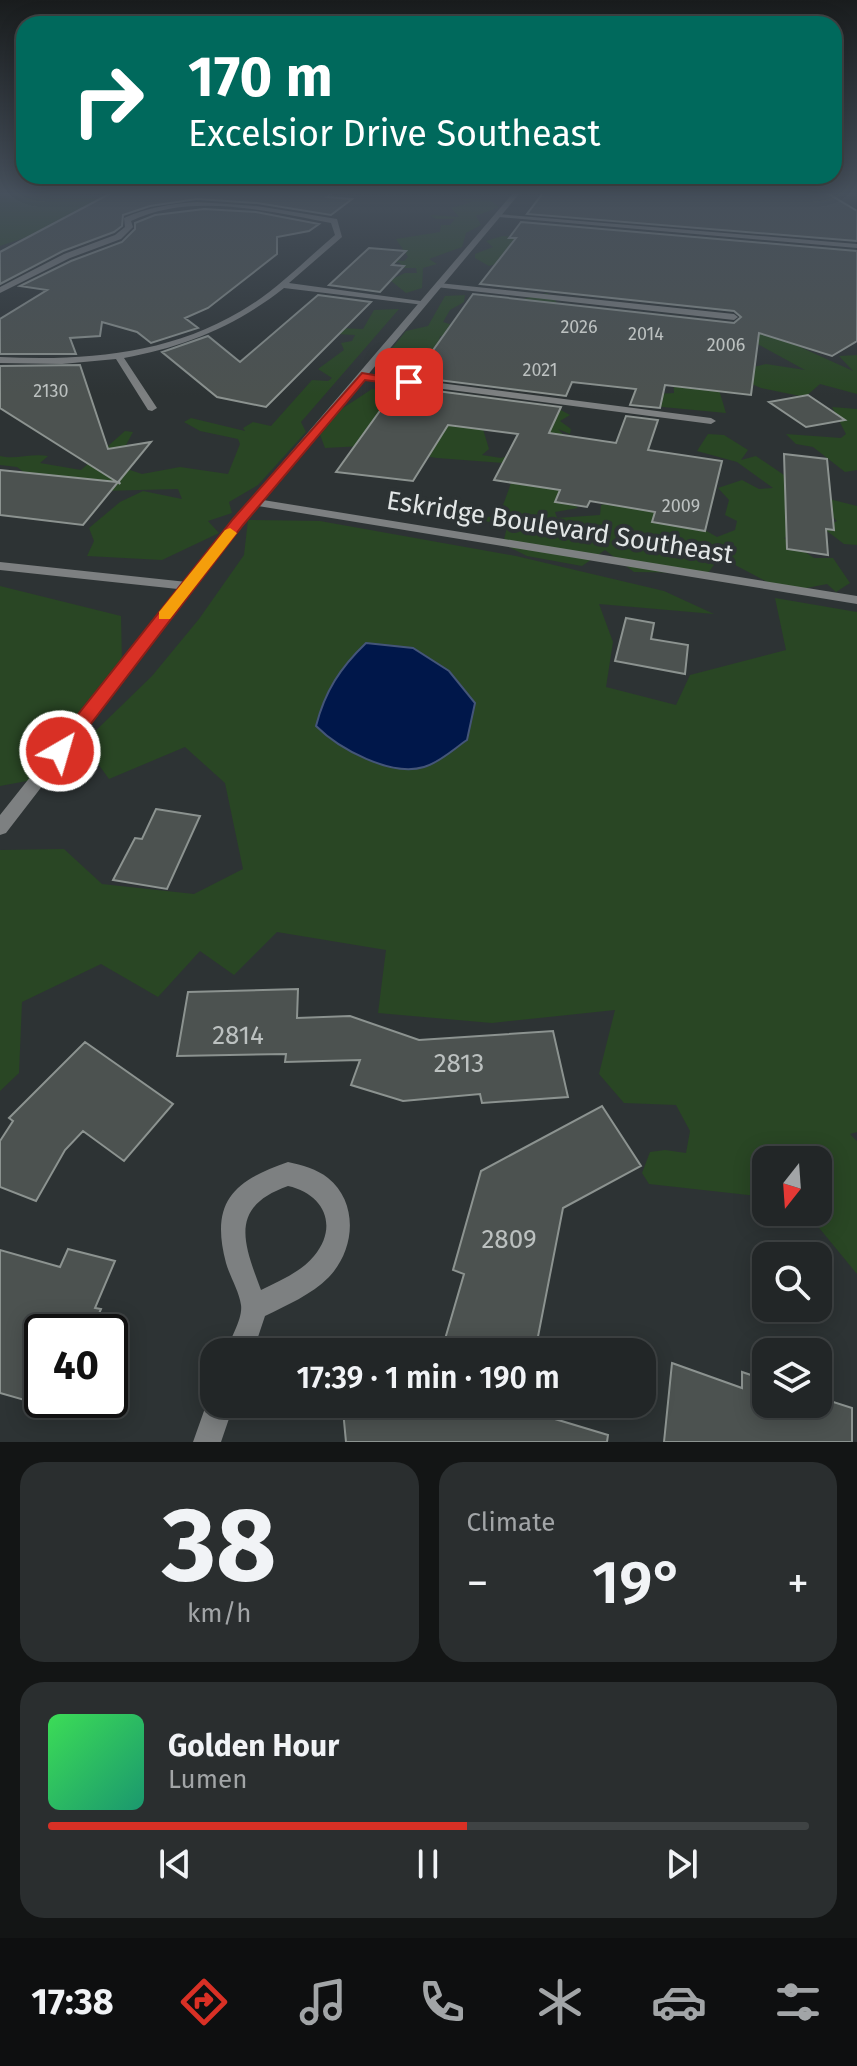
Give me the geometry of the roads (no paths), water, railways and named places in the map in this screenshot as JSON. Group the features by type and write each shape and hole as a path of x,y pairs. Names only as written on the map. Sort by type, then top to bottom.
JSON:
{"street":[{"path":"0,290 59,260"},
{"path":"0,360 75,360 176,342 211,330 247,312 310,260"},
{"path":"0,828 255,502 460,260"},
{"path":"281,285 424,302"},
{"path":"439,285 734,317"},
{"path":"117,354 152,408"},
{"path":"362,376 711,421"},
{"name":"Eskridge Boulevard Southeast","path":"255,502 857,600"},
{"path":"0,566 187,586"},
{"path":"244,1338 255,1307 235,1255 231,1237 234,1218 255,1187 279,1176 304,1175 319,1183 330,1195 338,1228 334,1247 325,1263 311,1277 255,1307"},
{"path":"207,1442 215,1418"}],"water":[{"path":"366,643 413,648 449,671 475,703 467,740 430,765 396,768 352,752 316,726 335,681"}]}
